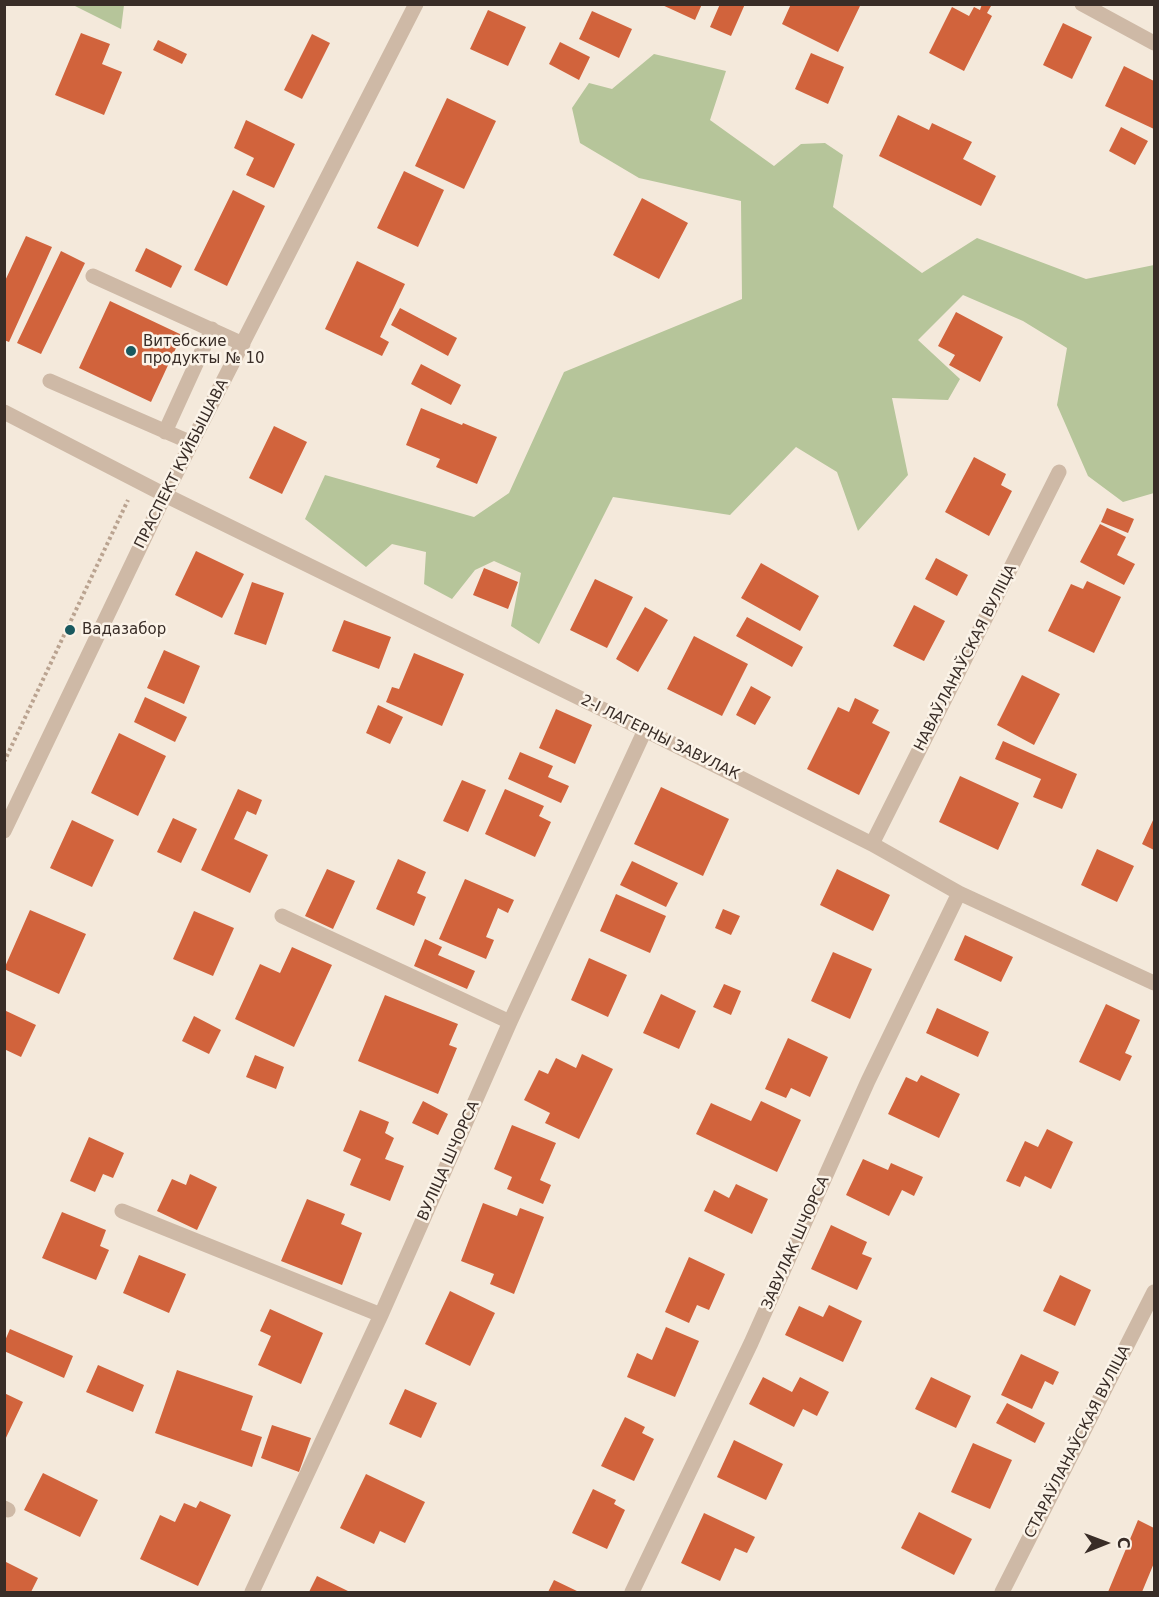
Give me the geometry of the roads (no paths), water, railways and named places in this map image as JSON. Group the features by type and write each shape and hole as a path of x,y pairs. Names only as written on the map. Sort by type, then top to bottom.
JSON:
{"street":[{"name":"ПРАСПЕКТ КУЙБЫШАВА","path":"4,831 165,495 416,4"},
{"path":"1082,4 1155,43"},
{"path":"93,276 243,344"},
{"path":"165,432 212,329"},
{"path":"50,381 192,443"},
{"name":"2-І ЛАГЕРНЫ ЗАВУЛАК","path":"4,412 165,495 872,844 959,893 1155,983"},
{"name":"НАВАЎЛАНАЎСКАЯ ВУЛІЦА","path":"872,844 1059,472"},
{"name":"ВУЛІЦА ШЧОРСА","path":"252,1593 381,1315 510,1022 645,730"},
{"name":"ЗАВУЛАК ШЧОРСА","path":"632,1593 751,1343 868,1081 959,893"},
{"path":"282,916 510,1022"},
{"path":"122,1211 381,1315"},
{"name":"СТАРАЎЛАНАЎСКАЯ ВУЛІЦА","path":"1002,1593 1155,1292"}],"place":[{"name":"Витебские продукты № 10","path":"131,351"},
{"name":"Вадазабор","path":"70,630"}]}
